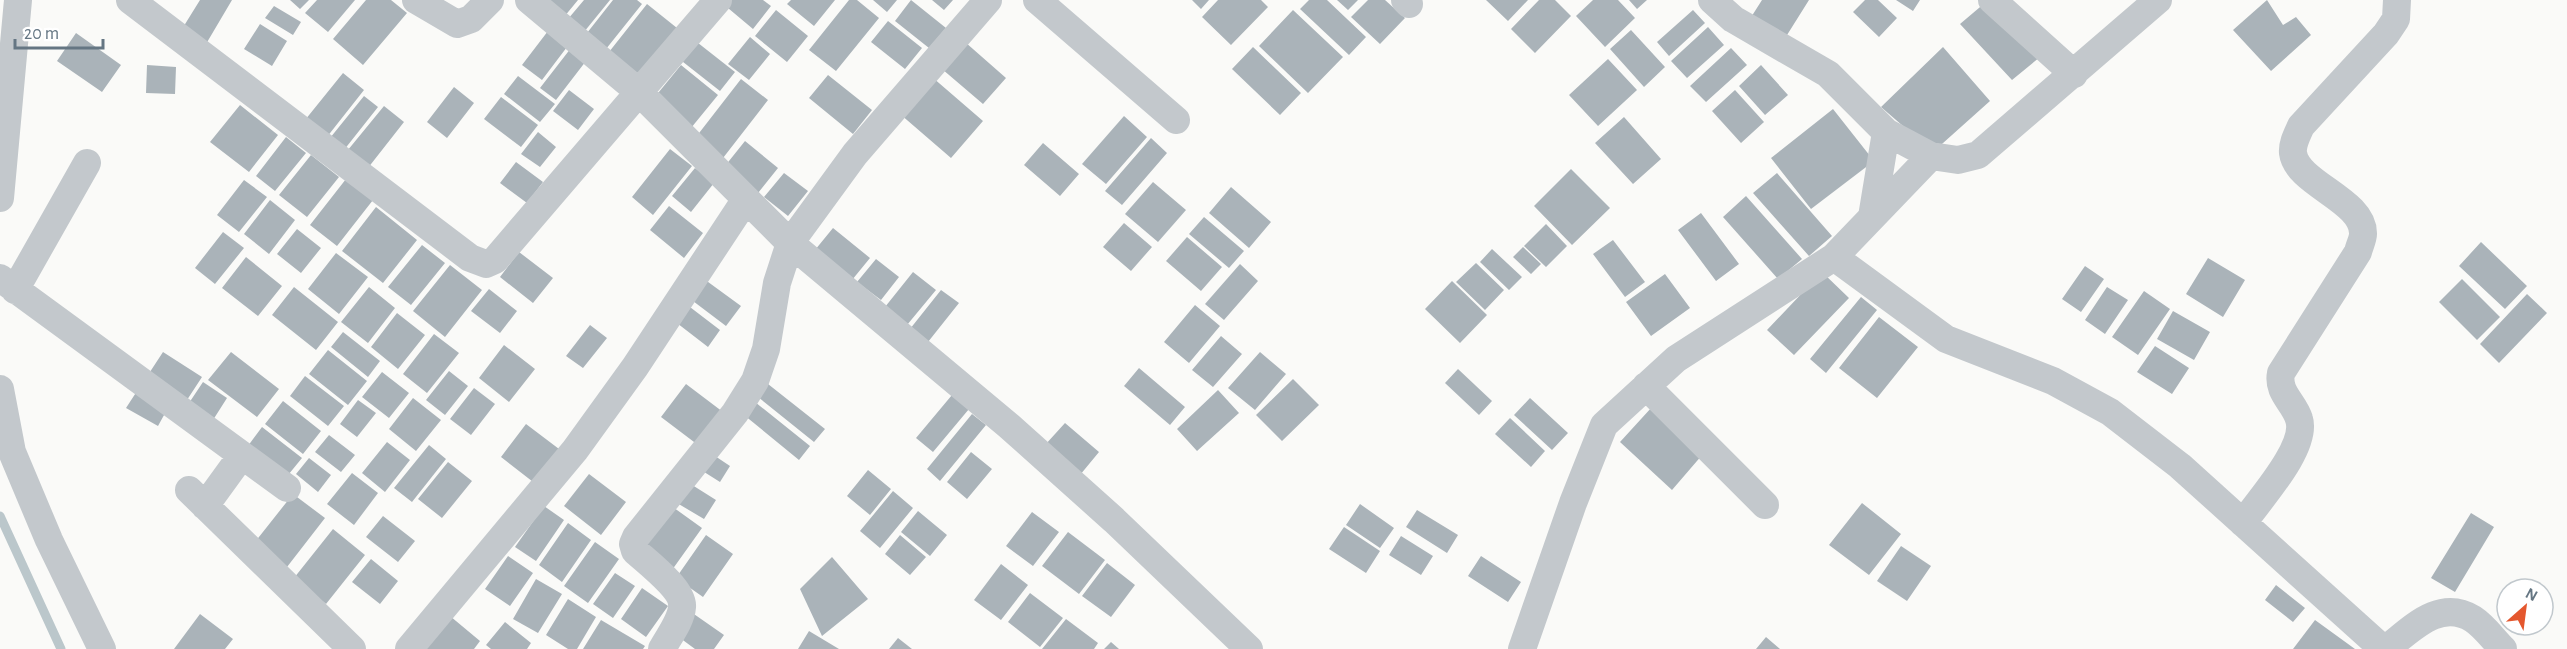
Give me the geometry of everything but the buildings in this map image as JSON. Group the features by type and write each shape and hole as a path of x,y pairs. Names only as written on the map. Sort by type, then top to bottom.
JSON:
{"street":[{"path":"0,198 18,0"},
{"path":"130,0 479,263 486,264 495,260 718,0"},
{"path":"416,0 457,24 471,19 490,0"},
{"path":"529,0 639,92 790,243 1114,519 1249,649"},
{"path":"662,649 680,615 683,604 676,589 635,551 633,544 735,413 755,381 766,349 777,282 790,243 855,154 988,0"},
{"path":"1037,0 1176,120"},
{"path":"1712,0 1733,19 1828,74 1887,132 1931,156 1958,160 1978,155 2158,0"},
{"path":"1992,0 2074,74"},
{"path":"2243,523 2286,462 2301,431 2299,418 2281,389 2281,373 2358,252 2363,234 2360,221 2304,172 2295,160 2294,143 2301,126 2386,34 2396,20 2397,0"},
{"path":"1872,217 1887,132"},
{"path":"1522,649 1573,502 1604,425 1676,359 1834,257 1931,156"},
{"path":"87,163 8,284 287,488"},
{"path":"409,649 575,450 635,367 746,198"},
{"path":"1834,257 1946,339 2053,381 2110,412 2180,466 2385,649 2432,614 2451,611 2472,619 2503,649"},
{"path":"1646,386 1765,505"},
{"path":"0,389 12,452 49,540 102,649"},
{"path":"242,454 197,498 352,649"}],"waterway":[{"path":"0,516 61,649"}]}
